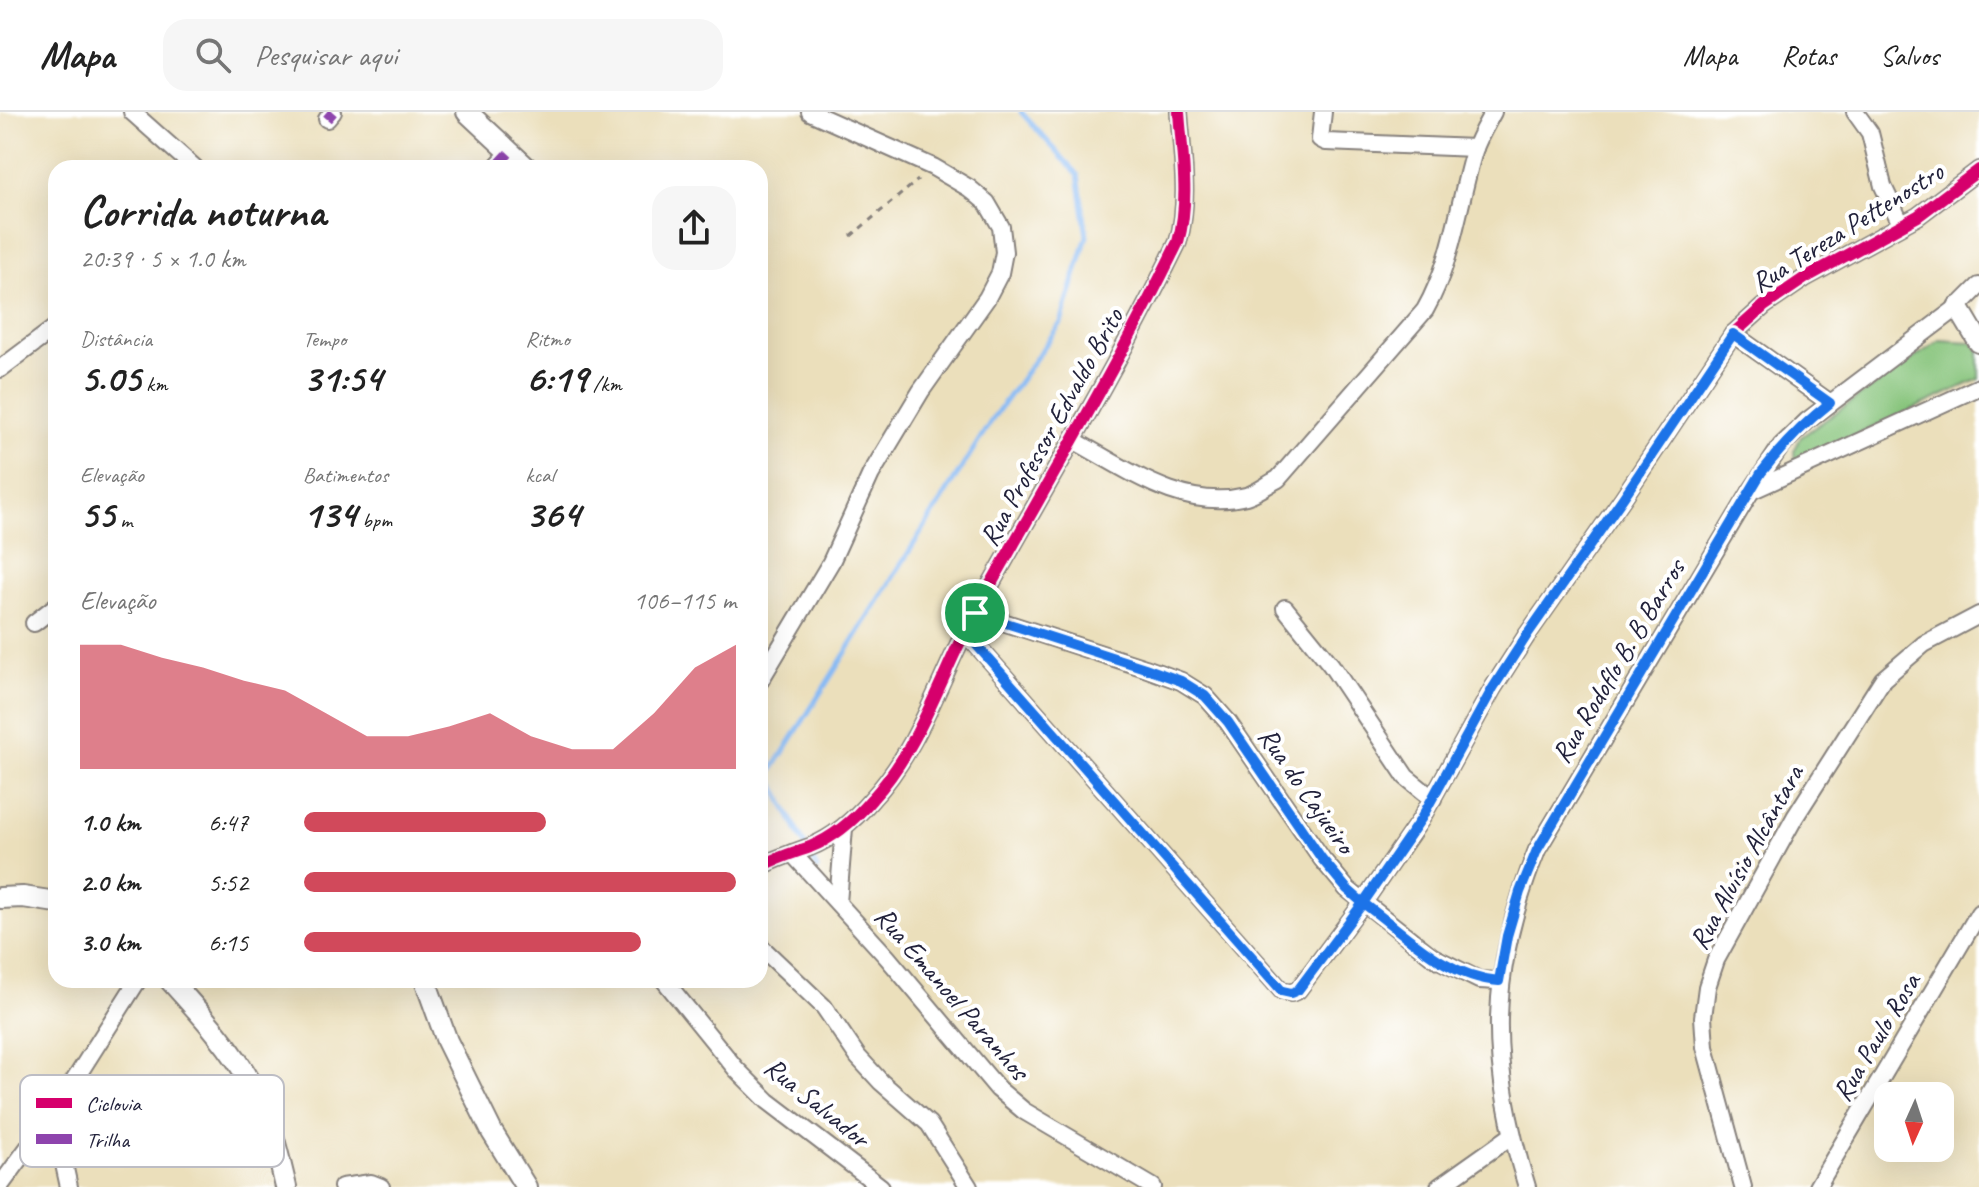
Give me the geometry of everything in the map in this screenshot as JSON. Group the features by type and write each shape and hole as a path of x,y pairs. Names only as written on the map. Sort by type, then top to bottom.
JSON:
{"street":[{"path":"132,112 186,160"},
{"path":"467,112 518,160"},
{"path":"768,668 831,562 871,474 921,391 987,298 1000,273 1004,252 1001,227 987,203 969,188 933,167 810,112"},
{"name":"Rua Professor Edvaldo Brito","path":"768,864 813,846 844,828 889,779 911,743 975,613 1073,440 1178,242 1185,200 1179,112"},
{"path":"1323,112 1320,139 1326,142 1475,148"},
{"path":"1073,440 1166,490 1187,497 1217,500 1248,496 1278,479 1425,310 1446,264 1475,148 1493,112"},
{"path":"1855,112 1870,133 1883,186 1901,224"},
{"path":"502,160 510,152"},
{"name":"Rua Tereza Pettenostro","path":"965,632 1282,991 1291,993 1298,990 1363,903 1433,799 1493,688 1527,635 1733,334 1764,306 1805,278 1918,216 1979,170"},
{"name":"Rua Rodoflo B. B Barros","path":"1527,1187 1511,1136 1498,1043 1499,981 1516,907 1537,850 1751,491 1781,446 1807,421 1958,307 1979,286"},
{"path":"1958,307 1979,342"},
{"path":"0,369 48,333"},
{"path":"1733,334 1830,403"},
{"path":"1751,491 1979,387"},
{"path":"1285,608 1331,665 1406,777 1433,799"},
{"path":"34,623 48,612"},
{"name":"Rua do Cajueiro","path":"975,613 1169,676 1205,696 1228,722 1322,859 1347,889 1445,964 1479,980 1499,981"},
{"name":"Rua Aluísio Alcântara","path":"1743,1187 1705,1047 1703,1017 1707,987 1716,960 1795,817 1861,708 1883,679 1924,644 1979,615"},
{"name":"Rua Emanoel Paranhos","path":"838,903 844,828"},
{"name":"Rua Emanoel Paranhos","path":"792,853 887,957 998,1089 1024,1111 1153,1187"},
{"path":"0,898 48,901"},
{"name":"Rua Paulo Rosa","path":"1817,1187 1979,913"},
{"path":"768,954 824,1007 858,1057 881,1082 929,1124 969,1187"},
{"path":"78,1075 133,988"},
{"path":"177,988 227,1048 245,1075"},
{"path":"428,988 447,1041 492,1132 526,1187"},
{"name":"Rua Salvador","path":"670,988 736,1069 768,1101 881,1187"},
{"path":"1439,1187 1511,1136"},
{"path":"0,1186 20,1159"},
{"path":"65,1167 69,1187"},
{"path":"281,1167 286,1187"},
{"path":"342,1187 371,1183 381,1187"}],"path":[{"path":"851,236 933,167"}],"green space":[{"path":"1940,340 1971,342 1979,350 1979,379 1795,463 1794,451 1801,437"}],"waterway":[{"path":"817,869 769,775 993,418 1061,323 1087,236 1078,175 1021,112"}],"marked path":[{"path":"327,119 333,112"},
{"path":"502,160 510,152"}],"cycle path":[{"path":"768,863 819,843 844,827 889,779 917,734 974,614 1104,383 1178,242 1184,210 1179,112"},
{"path":"965,632 1282,991 1291,993 1298,990 1421,819 1493,688 1527,635 1733,334 1764,306 1805,278 1918,216 1979,170"}],"route":[{"path":"975,613 965,632 1282,991 1291,993 1298,990 1363,903 1433,957 1457,971 1479,980 1499,981 1507,936 1520,892 1537,850 1577,779 1761,473 1781,446 1830,403 1733,334 1527,635 1493,688 1421,819 1363,903 1322,859 1228,722 1205,696 1181,681 1145,668 975,613"}]}
